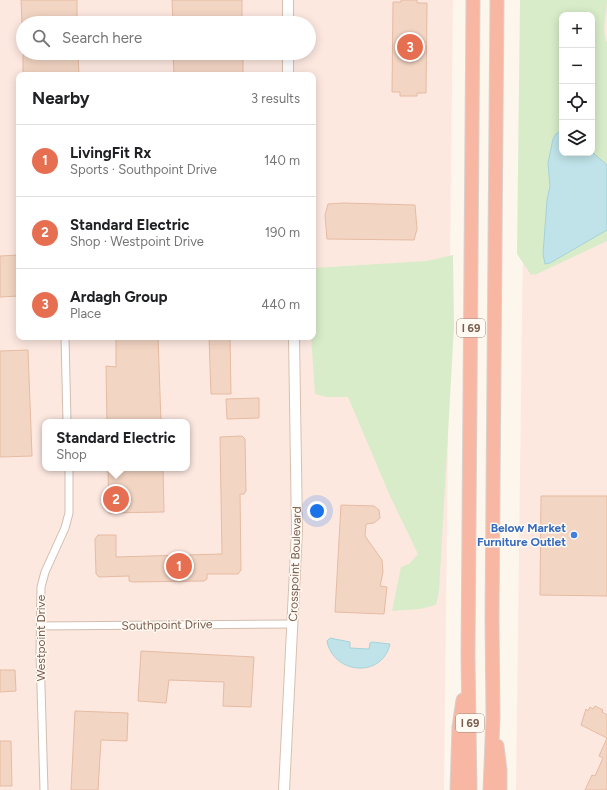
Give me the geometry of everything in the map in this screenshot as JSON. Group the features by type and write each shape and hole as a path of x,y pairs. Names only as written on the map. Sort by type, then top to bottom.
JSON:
{"highway":[{"name":"I 69","path":"470,790 468,656 473,0"},
{"name":"I 69","path":"490,790 493,717 492,618 497,0"},
{"path":"457,790 459,727 468,656"},
{"path":"493,717 500,770 500,790"}],"street":[{"path":"288,0 288,16"},
{"path":"288,60 288,72"},
{"path":"64,340 67,419"},
{"name":"Crosspoint Boulevard","path":"284,790 297,530 294,340"},
{"name":"Westpoint Drive","path":"44,790 40,626 41,587 45,572 65,528 69,513 69,471"},
{"name":"Southpoint Drive","path":"40,626 293,624"}],"shaded area":[{"path":"0,0 453,0 444,790 0,790"},
{"path":"526,0 607,0 607,790 516,790"}],"green space":[{"path":"520,0 607,0 604,32 607,43 607,241 537,274 531,275 517,254"},
{"path":"453,255 454,327 439,592 436,605 420,609 392,611 401,567 409,564 418,554 390,496 348,397 326,397 315,394 311,340 316,340 316,268 427,261"}],"water":[{"path":"559,132 559,156 595,156 595,155 607,165 607,230 550,263 545,264 543,254 547,200 550,186 548,163 553,139"},
{"path":"330,638 350,642 350,648 369,649 370,643 372,642 390,644 385,655 378,663 368,667 358,668 347,666 338,660 331,652 327,641"}],"building":[{"path":"21,0 77,0 77,16 22,16"},
{"path":"172,0 242,0 242,16 173,16"},
{"path":"401,0 417,0 417,3 427,3 426,93 417,93 417,96 400,96 400,92 392,92 393,2 401,2"},
{"path":"23,60 78,60 79,72 23,72"},
{"path":"173,60 243,60 243,72 174,72"},
{"path":"328,204 415,205 417,229 414,240 327,239 325,215"},
{"path":"16,255 16,296 0,297 0,256"},
{"path":"116,340 158,340 161,419 107,419 106,366 116,367"},
{"path":"209,340 230,340 231,394 211,394"},
{"path":"28,350 32,456 0,457 0,351"},
{"path":"259,398 259,418 227,419 226,399"},
{"path":"242,436 245,439 246,491 244,494 240,494 241,570 238,574 207,574 207,579 204,581 133,582 129,581 129,576 99,577 96,574 95,539 98,535 116,535 116,557 222,554 220,437"},
{"path":"108,471 163,471 164,512 109,513"},
{"name":"Below Market Furniture Outlet","path":"541,496 607,496 607,596 540,595"},
{"path":"341,505 374,506 379,510 380,518 374,523 366,524 365,536 382,560 383,572 380,586 387,587 384,614 335,612"},
{"path":"141,651 254,657 251,707 223,706 224,682 169,680 166,703 138,701"},
{"path":"0,670 15,670 16,691 0,692"},
{"path":"595,706 603,710 602,712 607,715 607,738 581,725 586,709 588,711 590,707 593,709"},
{"path":"75,711 128,713 127,741 101,740 98,790 71,790"},
{"path":"607,738 607,790 585,790 592,775 595,776 603,758 599,756"},
{"path":"0,741 11,741 12,786 0,786"}],"place":[{"name":"Ardagh Group","path":"410,47"},
{"name":"Standard Electric","path":"116,499"},
{"name":"Below Market Furniture Outlet","path":"574,535"},
{"name":"LivingFit Rx","path":"179,566"}]}
